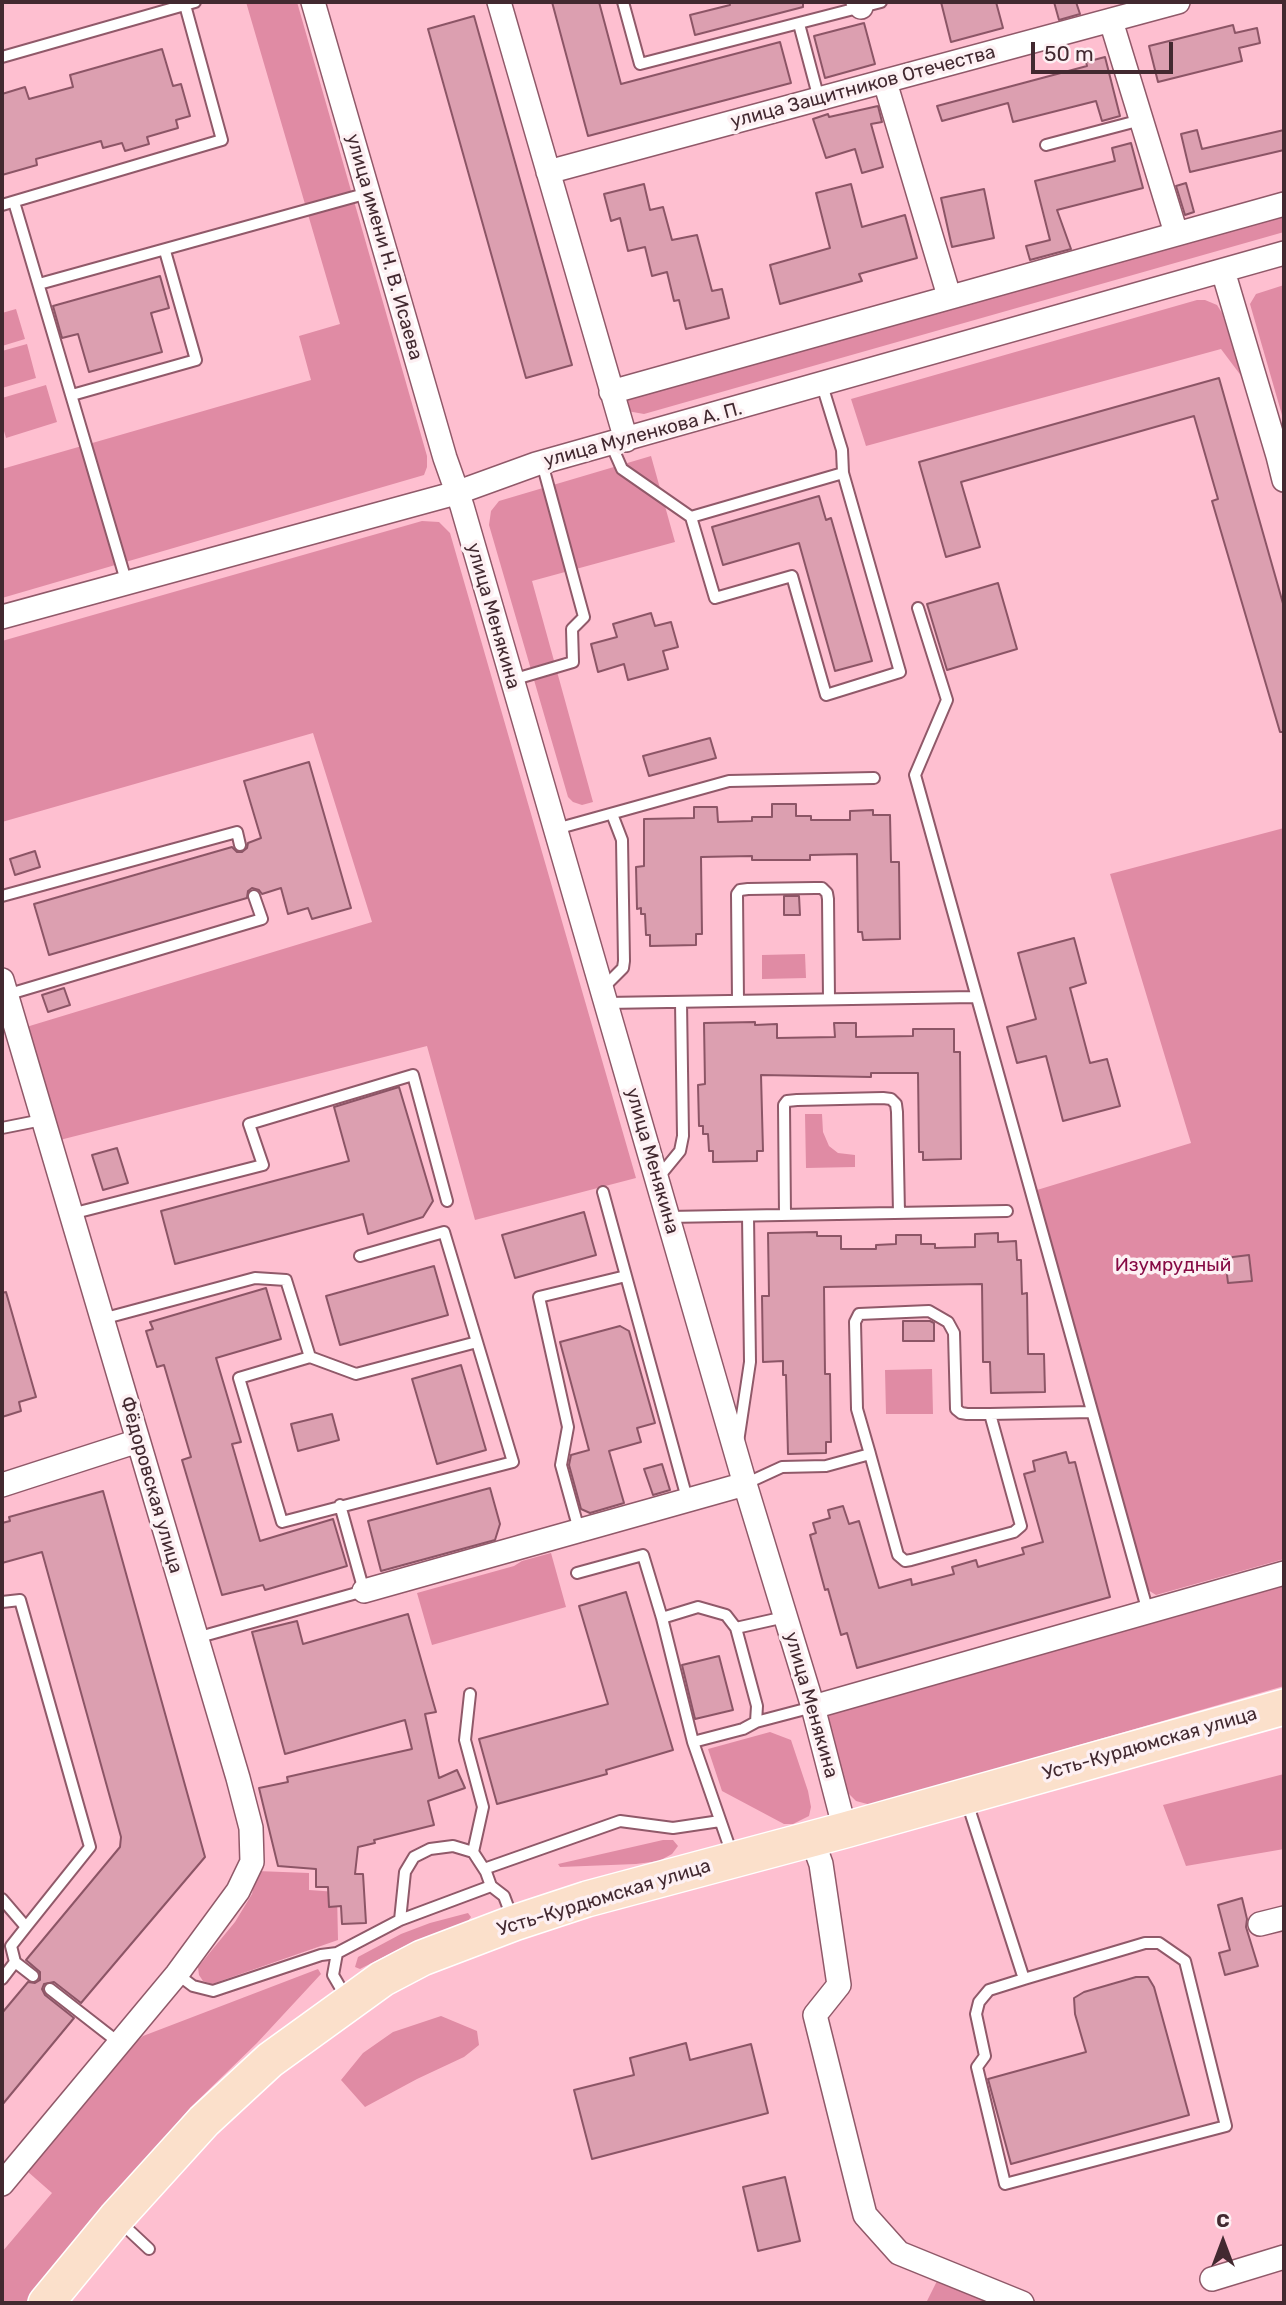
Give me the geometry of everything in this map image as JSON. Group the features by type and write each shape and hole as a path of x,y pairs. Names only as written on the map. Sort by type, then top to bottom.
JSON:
{"main road":[{"name":"Усть-Курдюмская улица","path":"46,2303 116,2218 204,2121 270,2060 382,1979 422,1958 587,1899 1284,1707"}],"street":[{"name":"улица имени Н. В. Исаева","path":"313,2 456,493"},
{"path":"499,2 611,392 618,442"},
{"name":"улица Защитников Отечества","path":"548,172 1178,2"},
{"path":"1111,21 1176,233"},
{"path":"885,82 949,296"},
{"path":"611,392 1284,204"},
{"name":"улица Муленкова А. П.","path":"2,617 456,493 509,472 1284,253"},
{"path":"1223,271 1281,455 1284,480"},
{"name":"улица Менякина","path":"456,493 462,506 736,1455 813,1707 829,1834 821,1864 839,1985 815,2015 865,2215 899,2253 1022,2303"},
{"name":"Фёдоровская улица","path":"2,2185 177,1974 238,1891 252,1862 251,1828 4,988"},
{"path":"2,1485 138,1441"},
{"path":"364,1591 745,1484"},
{"path":"813,1707 1284,1573"},
{"path":"1261,1924 1284,1918"},
{"path":"1212,2279 1284,2257"}],"lane":[{"path":"623,2 640,64 867,4"},
{"path":"2,57 190,3 222,140 2,205"},
{"path":"799,24 819,99"},
{"path":"1046,145 1141,120"},
{"path":"38,284 369,193"},
{"path":"14,202 127,584"},
{"path":"72,396 196,360 165,251"},
{"path":"618,442 622,469 691,517 715,598 792,576 826,695 900,672 843,473 842,450 822,385"},
{"path":"512,680 573,662 572,629 584,617 542,463"},
{"path":"691,517 843,473"},
{"path":"918,608 947,700 915,775 1148,1612"},
{"path":"556,829 729,780 874,778"},
{"path":"612,814 622,840 624,961 623,968 604,996 681,1002 975,997"},
{"path":"2,895 237,832 240,845"},
{"path":"738,1001 737,894 740,890 748,889 816,887 827,893 828,900 829,999"},
{"path":"4,988 262,919 254,896"},
{"path":"657,1179 680,1151 683,1136 681,1002"},
{"path":"71,1214 263,1165 249,1124 413,1075 447,1201"},
{"path":"785,1215 783,1111 787,1101 883,1098 891,1099 896,1104 899,1213"},
{"path":"2,1128 43,1120"},
{"path":"603,1192 688,1502"},
{"path":"668,1217 1007,1211"},
{"path":"736,1455 750,1362 748,1216"},
{"path":"360,1256 444,1232 477,1342 513,1462 282,1522 239,1378 310,1357 356,1374 477,1342"},
{"path":"579,1530 561,1465 568,1427 539,1297 626,1276"},
{"path":"102,1320 255,1278 286,1280 310,1357"},
{"path":"990,1414 1021,1526 1014,1532 905,1561 898,1555 857,1409 855,1322 859,1314 929,1311 948,1322 954,1333 956,1409 961,1413 1092,1412"},
{"path":"745,1484 782,1467 826,1466 870,1454"},
{"path":"196,1638 364,1591 340,1505"},
{"path":"578,1573 643,1555 693,1742 734,1860"},
{"path":"2,1602 20,1600 90,1847 11,1946 15,1962 33,1976"},
{"path":"662,1618 698,1607 726,1615 736,1628 757,1706 756,1722"},
{"path":"736,1628 785,1617"},
{"path":"470,1694 465,1740 483,1807 473,1852"},
{"path":"693,1742 743,1730 756,1722 813,1707"},
{"path":"965,1796 1024,1979"},
{"path":"484,1869 620,1821 673,1828 720,1821"},
{"path":"400,1920 405,1872 414,1857 430,1849 453,1846 473,1852 491,1886 504,1896 514,1923"},
{"path":"177,1974 193,1986 213,1991 321,1955 338,1954 400,1920 491,1886"},
{"path":"2,1899 26,1927"},
{"path":"1144,1943 1159,1943 1170,1949 1185,1961 1226,2126 1005,2184 977,2067 985,2056 976,2014 979,2002 989,1990 1024,1979 1144,1943"},
{"path":"338,1954 333,1975 348,2002"},
{"path":"2,1979 15,1962"},
{"path":"50,1989 118,2042"},
{"path":"116,2218 149,2249"}],"green space":[{"path":"246,2 297,2 427,456 424,475 2,598 2,469 311,380 299,336 340,324"},
{"path":"1284,209 1284,232 644,414 627,411 626,395"},
{"path":"1284,285 1284,422 1250,304 1256,294"},
{"path":"1197,300 1217,305 1222,313 1242,377 1221,349 866,446 851,399"},
{"path":"16,309 25,339 2,346 2,313"},
{"path":"27,344 36,378 2,388 2,351"},
{"path":"46,385 57,422 6,438 2,424 2,398"},
{"path":"651,456 675,542 532,581 593,802 582,805 568,797 489,525 491,511 499,501"},
{"path":"422,521 439,522 450,533 636,1178 475,1220 427,1046 56,1141 23,1028 372,922 313,733 2,822 2,641"},
{"name":"Изумрудный","path":"1284,828 1284,1559 1156,1595 1148,1590 1144,1583 1037,1190 1191,1143 1110,874"},
{"path":"805,954 806,978 762,979 762,955"},
{"path":"805,1114 822,1114 823,1132 829,1146 838,1153 855,1155 855,1167 806,1168"},
{"path":"932,1369 933,1414 886,1414 885,1370"},
{"path":"551,1553 566,1607 432,1645 417,1593"},
{"path":"1284,1579 1284,1686 871,1805 856,1801 848,1793 826,1721 829,1713"},
{"path":"770,1732 791,1740 808,1791 811,1807 809,1816 793,1824 784,1824 722,1791 708,1749"},
{"path":"1284,1774 1284,1849 1186,1866 1163,1805"},
{"path":"673,1840 678,1846 672,1854 659,1861 560,1867 558,1864"},
{"path":"257,1871 309,1873 309,1890 337,1892 338,1940 212,1984 203,1981 198,1967 235,1922 252,1894"},
{"path":"468,1913 471,1917 468,1921 403,1947 360,1969 355,1967 358,1957 401,1934"},
{"path":"318,1969 321,1974 257,2043 190,2108 25,2303 2,2303 2,2252 52,2193 27,2171 136,2042 143,2036"},
{"path":"441,2016 477,2031 479,2045 464,2057 365,2107 341,2080 363,2053 393,2032"},
{"path":"939,2277 1000,2303 926,2303"}],"building":[{"path":"552,2 599,2 621,84 780,42 791,83 588,136"},
{"path":"729,2 803,2 803,7 695,35 690,15 730,5"},
{"path":"941,2 996,2 1003,28 951,42"},
{"path":"1054,2 1076,2 1080,14 1059,20"},
{"path":"474,16 572,365 526,378 428,29"},
{"path":"864,23 875,64 825,78 814,36"},
{"path":"1233,25 1235,33 1257,28 1260,43 1239,48 1242,61 1158,82 1149,46"},
{"path":"162,49 173,86 181,84 190,116 176,120 178,128 147,137 149,144 125,151 122,143 103,148 101,141 36,159 37,165 2,175 2,94 25,87 29,99 73,87 70,75"},
{"path":"1105,57 1120,116 1102,121 1096,101 1013,122 1008,103 942,121 937,106 1087,66 1086,62"},
{"path":"878,106 882,122 871,124 883,167 862,173 855,149 826,158 813,119"},
{"path":"1197,130 1202,149 1284,130 1284,150 1190,172 1181,134"},
{"path":"1131,143 1143,188 1057,210 1071,249 1030,260 1026,246 1050,240 1035,181 1115,161 1112,148"},
{"path":"1186,183 1194,212 1185,215 1176,186"},
{"path":"644,184 650,210 663,207 672,240 697,235 712,291 722,289 729,318 686,329 679,300 674,301 667,272 652,276 645,247 628,251 620,218 611,221 604,194"},
{"path":"851,184 862,227 905,215 917,258 859,274 862,281 780,304 770,265 830,248 816,193"},
{"path":"984,189 994,238 952,247 941,198"},
{"path":"160,276 169,308 151,313 162,352 89,372 78,334 62,338 53,306"},
{"path":"1219,378 1284,607 1284,732 1280,732 1212,501 1218,499 1194,416 961,482 980,547 946,557 919,462"},
{"path":"819,496 826,520 831,518 872,661 835,671 799,543 723,565 712,527"},
{"path":"998,583 1017,649 947,670 927,604"},
{"path":"651,613 655,626 671,622 678,647 663,651 668,669 628,680 624,664 598,672 591,644 617,637 613,624"},
{"path":"710,738 716,758 649,776 643,756"},
{"path":"309,762 351,908 312,919 308,908 288,914 281,888 262,894 252,888 248,891 247,898 49,955 34,904 232,847 237,852 242,852 248,843 261,838 244,781"},
{"path":"772,804 796,804 796,816 811,816 811,820 850,820 850,811 873,810 873,815 890,815 891,862 899,862 900,939 863,940 862,932 858,932 857,854 810,855 810,860 752,860 752,856 701,857 702,934 696,934 696,945 650,946 650,935 646,935 645,914 641,914 641,908 637,909 636,867 644,866 644,819 694,818 694,807 717,807 718,822 752,821 752,817 772,817"},
{"path":"35,851 40,867 15,875 10,859"},
{"path":"784,896 799,896 800,915 784,915"},
{"path":"1074,938 1086,983 1070,988 1090,1063 1107,1059 1120,1106 1063,1121 1046,1056 1017,1063 1007,1027 1036,1019 1018,953"},
{"path":"64,988 70,1005 48,1012 42,995"},
{"path":"755,1022 755,1025 777,1024 777,1038 835,1037 834,1023 856,1023 856,1037 913,1036 913,1029 954,1029 954,1052 960,1052 961,1159 923,1160 923,1152 919,1152 918,1073 871,1073 871,1077 761,1075 763,1151 757,1151 757,1161 713,1162 708,1134 703,1134 703,1126 699,1126 698,1085 705,1084 704,1023"},
{"path":"399,1087 433,1201 423,1217 368,1234 363,1214 175,1264 161,1211 349,1161 334,1107"},
{"path":"117,1148 128,1183 103,1190 92,1155"},
{"path":"584,1212 596,1255 515,1278 502,1235"},
{"path":"817,1232 817,1236 841,1236 841,1249 876,1249 876,1245 896,1244 896,1235 921,1235 921,1244 935,1244 935,1248 975,1247 975,1234 998,1233 998,1242 1016,1241 1017,1260 1021,1260 1022,1294 1027,1293 1028,1354 1044,1354 1045,1392 991,1393 990,1362 983,1362 982,1284 824,1287 825,1374 830,1374 831,1442 826,1442 826,1453 788,1454 786,1375 783,1375 783,1361 763,1362 762,1296 769,1296 768,1233"},
{"path":"1249,1255 1252,1281 1228,1283 1225,1258"},
{"path":"434,1266 448,1315 340,1345 326,1296"},
{"path":"266,1288 281,1339 216,1358 241,1442 232,1444 260,1541 333,1519 347,1566 265,1590 263,1585 222,1595 182,1460 191,1457 164,1365 157,1367 146,1331 153,1329 150,1322"},
{"path":"6,1292 36,1397 19,1402 21,1411 2,1417 2,1293"},
{"path":"903,1321 934,1323 934,1341 903,1341"},
{"path":"620,1326 629,1331 655,1423 637,1428 641,1442 609,1451 624,1503 590,1513 581,1509 569,1465 571,1455 589,1450 560,1342"},
{"path":"461,1365 486,1450 437,1464 412,1379"},
{"path":"332,1414 339,1440 298,1451 291,1424"},
{"path":"1066,1452 1069,1463 1075,1462 1110,1597 857,1668 847,1633 841,1635 828,1589 825,1590 810,1535 816,1533 813,1523 830,1518 828,1510 843,1506 849,1524 859,1521 879,1588 911,1579 912,1585 954,1574 952,1567 976,1560 978,1567 1024,1554 1022,1548 1043,1542 1024,1474 1035,1471 1033,1461"},
{"path":"662,1464 670,1490 653,1495 644,1469"},
{"path":"490,1488 500,1524 495,1540 381,1571 368,1521"},
{"path":"103,1491 205,1857 81,2003 54,1982 44,1984 42,1989 45,1995 74,2018 2,2105 2,2013 28,1982 35,1983 40,1980 40,1972 26,1960 120,1847 121,1837 42,1552 2,1563 2,1523 10,1521 9,1517"},
{"path":"626,1592 673,1750 606,1770 607,1774 497,1804 479,1739 608,1704 579,1606"},
{"path":"408,1614 436,1712 425,1714 439,1778 457,1770 465,1788 428,1801 434,1825 374,1840 375,1843 358,1847 355,1874 363,1874 366,1923 342,1924 341,1906 329,1907 328,1887 316,1887 316,1869 278,1866 259,1788 288,1782 287,1777 412,1749 405,1720 285,1754 252,1632 297,1621 303,1644"},
{"path":"719,1656 733,1710 695,1719 682,1665"},
{"path":"1242,1898 1246,1927 1258,1966 1225,1975 1219,1953 1230,1950 1218,1905"},
{"path":"1136,1977 1148,1977 1154,1987 1189,2115 1011,2164 988,2079 1086,2052 1075,2014 1074,1998 1084,1992"},
{"path":"686,2043 690,2060 751,2044 768,2113 592,2159 574,2090 634,2075 630,2058"},
{"path":"785,2177 800,2241 758,2251 743,2187"}]}
